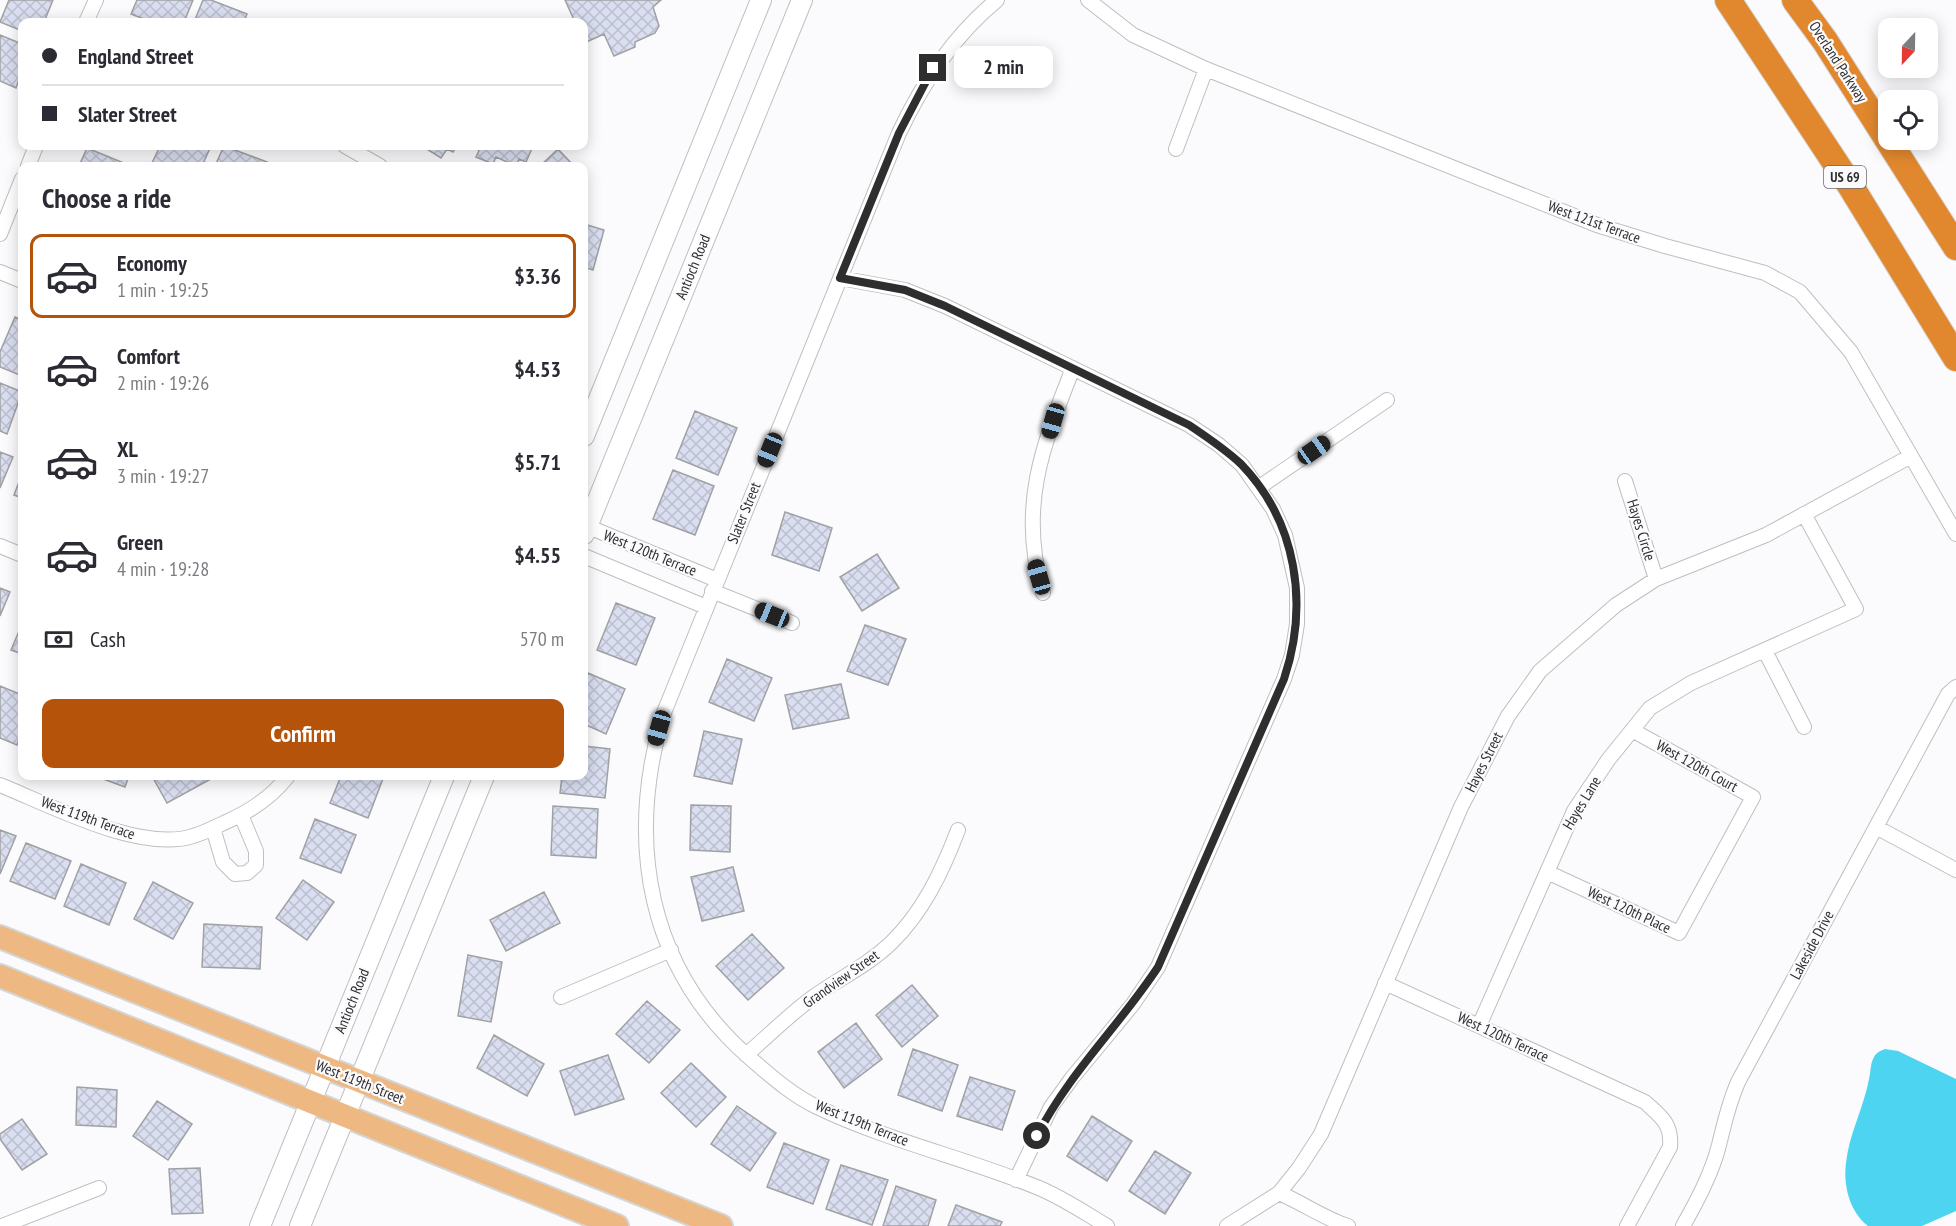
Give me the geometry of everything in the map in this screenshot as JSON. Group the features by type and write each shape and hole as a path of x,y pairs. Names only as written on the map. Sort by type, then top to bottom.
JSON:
{"highway":[{"name":"US 69","path":"1728,0 1844,175 1956,358"},
{"name":"Overland Parkway","path":"1795,0 1825,41 1956,247"}],"main road":[{"path":"588,426 761,0"},
{"name":"Antioch Road","path":"588,518 802,0"},
{"name":"Antioch Road","path":"260,1226 442,780"},
{"path":"300,1226 482,780"},
{"name":"West 119th Street","path":"0,937 721,1226"},
{"path":"0,976 617,1226"}],"street":[{"path":"88,18 96,0"},
{"name":"Slater Street","path":"671,950 650,880 644,834 648,775 663,715 911,106 933,68 954,42 997,0"},
{"name":"West 121st Terrace","path":"1088,0 1133,34 1206,69 1597,225 1765,273 1800,292 1851,352 1956,534"},
{"path":"1176,149 1206,69"},
{"path":"352,150 373,162"},
{"path":"0,234 18,189"},
{"path":"0,272 18,279"},
{"path":"840,278 905,290 945,306 1189,425 1219,445 1242,465 1273,509 1285,535 1297,588 1297,624 1292,655 1284,679 1158,967 1134,1004 1072,1078 1052,1107 1016,1180"},
{"path":"1043,592 1034,562 1032,541 1034,493 1053,421 1073,368"},
{"path":"1258,488 1387,400"},
{"name":"Hayes Street","path":"1227,1226 1279,1193 1321,1134 1461,807 1508,716 1548,664 1617,605 1656,579 1766,535 1911,456"},
{"name":"Hayes Circle","path":"1625,482 1656,579"},
{"name":"Hayes Lane","path":"1479,1026 1574,811 1650,708 1691,683 1856,609 1804,514"},
{"name":"West 120th Terrace","path":"588,530 715,585 792,623"},
{"path":"0,546 18,553"},
{"name":"West 120th Terrace","path":"588,558 706,607"},
{"path":"1765,651 1804,727"},
{"name":"Lakeside Drive","path":"1690,1222 1715,1156 1725,1111 1738,1082 1948,694 1956,687"},
{"name":"West 120th Court","path":"1632,730 1753,797 1714,870"},
{"name":"West 119th Terrace","path":"0,785 103,826 139,837 164,839 191,837 241,815 270,797 285,780"},
{"path":"213,828 222,862 235,874 247,873 256,864 256,850 241,815"},
{"path":"1876,827 1956,870"},
{"name":"Grandview Street","path":"746,1055 798,1009 892,943 916,915 931,892 958,831"},
{"name":"West 120th Place","path":"1547,872 1679,933 1714,870"},
{"path":"561,996 671,950"},
{"name":"West 119th Terrace","path":"671,950 692,993 719,1030 783,1087 815,1106 851,1122 1016,1180 1069,1203 1107,1226"},
{"name":"West 120th Terrace","path":"1385,983 1645,1102 1664,1119 1671,1132 1670,1147 1627,1226"},
{"path":"1,1225 99,1188"},
{"path":"1279,1193 1302,1203 1322,1217 1348,1226"}],"water":[{"path":"1885,1049 1898,1051 1956,1079 1956,1211 1922,1226 1868,1226 1852,1206 1847,1189 1845,1172 1850,1142 1867,1089 1871,1065 1875,1055"}],"building":[{"path":"9,0 53,0 46,18 18,18 18,29 0,22"},
{"path":"137,0 193,0 186,18 142,18 131,14"},
{"path":"203,0 211,0 247,14 246,18 196,18"},
{"path":"565,0 661,0 653,7 659,26 655,33 635,42 635,47 614,56 604,34 588,41 588,18 573,18"},
{"path":"0,35 18,42 18,82 16,88 0,81"},
{"path":"86,150 92,150 122,162 81,162"},
{"path":"158,150 209,150 204,162 152,162"},
{"path":"222,150 235,150 267,162 217,162"},
{"path":"428,150 446,150 441,158"},
{"path":"479,150 531,150 526,162 519,159 518,162 507,162 496,157 494,162 488,162 476,157"},
{"path":"559,150 570,162 544,162"},
{"path":"588,225 604,230 593,270 588,268"},
{"path":"15,317 18,318 18,374 0,367 0,352"},
{"path":"0,383 18,390 18,403 7,434 0,431"},
{"path":"695,411 737,428 718,475 676,458"},
{"path":"0,452 13,457 0,488"},
{"path":"673,470 714,486 695,535 653,519"},
{"path":"18,484 18,496 14,495"},
{"path":"785,512 832,528 819,571 772,555"},
{"path":"877,554 899,588 862,611 840,577"},
{"path":"0,588 10,592 0,616"},
{"path":"616,603 655,618 636,665 597,650"},
{"path":"865,625 906,639 888,685 847,671"},
{"path":"18,633 18,653 11,650"},
{"path":"727,659 772,678 754,721 709,702"},
{"path":"588,673 625,689 606,734 588,726"},
{"path":"841,684 849,718 793,729 785,695"},
{"path":"0,686 18,693 18,742 17,745 0,738"},
{"path":"704,731 742,739 732,784 694,776"},
{"path":"588,746 610,749 605,798 560,793 562,780 588,780"},
{"path":"106,780 128,780 125,787"},
{"path":"154,780 209,780 167,803"},
{"path":"339,780 382,780 368,818 330,803"},
{"path":"691,805 731,806 730,852 690,850"},
{"path":"553,806 598,809 596,858 551,855"},
{"path":"315,819 356,835 341,873 300,858"},
{"path":"0,830 16,836 0,874"},
{"path":"26,843 71,861 55,899 10,881"},
{"path":"81,864 126,883 109,925 64,906"},
{"path":"733,867 744,911 702,921 691,877"},
{"path":"303,880 334,902 307,940 276,918"},
{"path":"153,882 193,903 173,939 134,919"},
{"path":"544,892 560,923 506,951 490,920"},
{"path":"204,924 262,927 260,969 202,967"},
{"path":"752,934 784,968 748,1000 716,966"},
{"path":"468,955 502,962 491,1022 458,1016"},
{"path":"912,985 938,1016 902,1047 876,1015"},
{"path":"647,1001 680,1030 649,1063 616,1034"},
{"path":"856,1023 882,1059 844,1088 818,1052"},
{"path":"494,1035 544,1064 527,1096 477,1068"},
{"path":"913,1049 958,1065 942,1111 898,1095"},
{"path":"608,1055 624,1099 575,1115 560,1071"},
{"path":"691,1063 726,1097 696,1127 661,1093"},
{"path":"970,1077 1015,1091 1002,1130 957,1116"},
{"path":"77,1087 117,1090 116,1127 76,1125"},
{"path":"157,1101 192,1124 168,1160 133,1136"},
{"path":"737,1106 776,1133 750,1171 711,1144"},
{"path":"1092,1116 1132,1141 1107,1181 1067,1156"},
{"path":"22,1119 47,1154 22,1170 0,1139 0,1134"},
{"path":"784,1143 829,1160 813,1204 767,1187"},
{"path":"1155,1151 1191,1173 1165,1214 1129,1191"},
{"path":"841,1165 888,1180 872,1225 826,1209"},
{"path":"200,1168 203,1213 172,1214 169,1169"},
{"path":"896,1186 936,1200 928,1226 883,1226"},
{"path":"956,1205 1002,1222 1000,1226 948,1226"}],"route":[{"path":"933,68 911,106 899,133 840,278 905,290 945,306 1189,425 1219,445 1242,465 1273,509 1285,535 1297,588 1297,624 1292,655 1284,679 1193,892 1158,967 1134,1004 1072,1078 1052,1107 1037,1136"}]}
